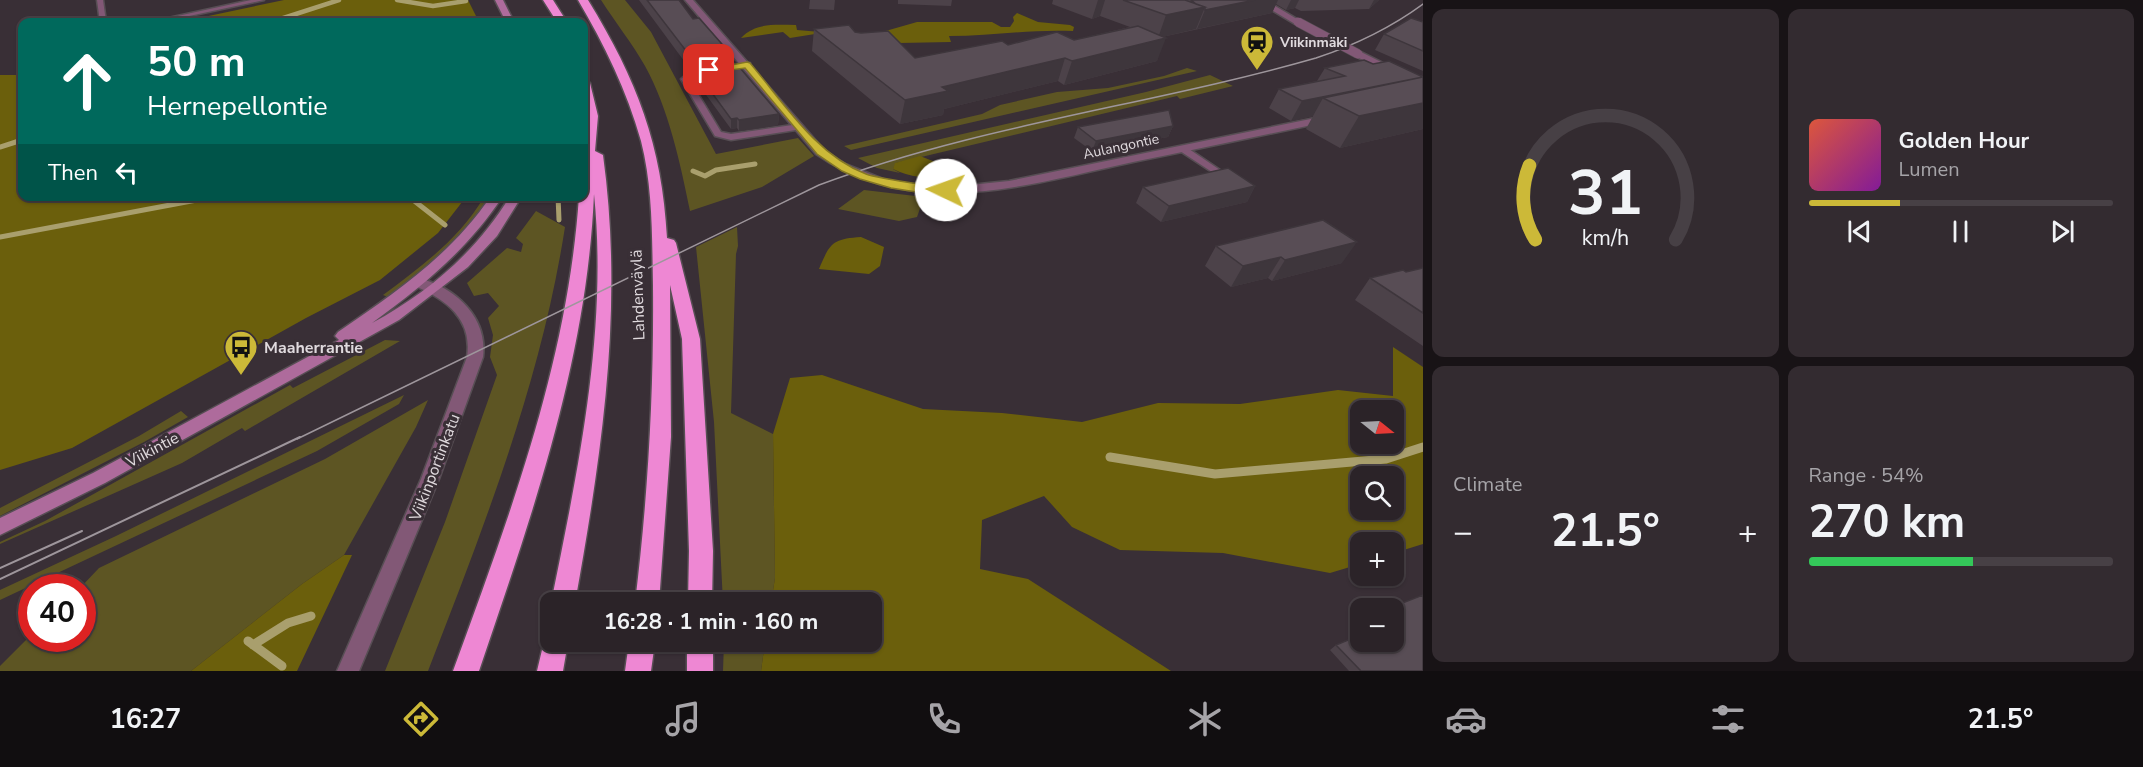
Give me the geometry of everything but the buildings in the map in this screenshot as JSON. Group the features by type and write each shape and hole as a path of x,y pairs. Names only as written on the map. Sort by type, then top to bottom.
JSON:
{"highway":[{"path":"548,0 559,18"},
{"name":"Lahdenväylä","path":"583,0 600,27 634,103 647,142 658,203 663,336 662,410 654,546 648,592"},
{"name":"Lahdenväylä","path":"565,592 594,424 603,330 604,228 591,105 588,96"},
{"path":"588,148 591,105"},
{"path":"466,671 514,535 550,422 571,329 579,279 584,201"},
{"path":"658,203 691,339 700,592"},
{"path":"550,671 553,652"},
{"path":"638,671 641,652"},
{"path":"700,652 700,671"}],"main road":[{"path":"499,0 508,18"},
{"name":"Viikintie","path":"302,366 418,282 457,248 478,224 494,201"},
{"name":"Viikintie","path":"0,527 99,478 381,325 435,289 467,262 490,238 513,201"}],"street":[{"name":"Aulangontie","path":"689,0 828,158 852,172 879,182 929,190 964,190 1009,185 1339,116"},
{"path":"1260,0 1423,87"},
{"name":"Viikinportinkatu","path":"348,671 421,504 472,369 477,342 472,323 460,305 435,289 418,282"}],"lane":[{"path":"100,0 102,18"},
{"path":"173,18 261,0"},
{"path":"747,65 690,73 685,79 718,134 731,137 799,127"},
{"path":"1184,149 1215,170"}],"shaded area":[{"path":"284,0 468,0 477,18 199,18"},
{"path":"601,0 625,0 651,32 716,154 798,138 814,156 762,187 690,211 673,137 661,100 640,57"},
{"path":"1017,13 1038,22 1070,25 1074,27 1073,31 949,36 951,42 899,43 815,34 790,38 783,32 741,38 753,29 774,25 796,25 797,30 868,36 917,22 992,22 1001,27 1010,27"},
{"path":"1187,68 1197,71 851,150 844,146 982,114 1000,105 1057,92 1108,88 1164,76"},
{"path":"0,75 18,75 18,201 463,201 438,233 380,280 306,318 72,448 0,470"},
{"path":"1210,75 1233,86 1180,99 1177,96 896,163 893,169 900,173 877,168 858,158 1146,92"},
{"path":"920,156 976,178 923,178 893,169 895,163"},
{"path":"864,190 924,197 917,217 899,221 838,209"},
{"path":"481,201 489,201 456,242 390,298 383,295 426,262 451,239"},
{"path":"536,211 565,227 555,285 509,453 428,671 385,671 445,522 497,375 490,357 493,335 488,318 499,306 488,293 474,296 467,283 507,248 521,252 523,244 516,238"},
{"path":"737,227 731,413 773,434 775,578 773,592 722,592 714,422 696,247"},
{"path":"861,237 884,247 880,266 869,274 819,269 833,244 844,239"},
{"path":"385,340 400,341 245,431 242,428 182,463 0,544 290,385 293,388"},
{"path":"1393,347 1423,367 1423,544 1404,550 1404,532 1350,532 1350,567 1330,573 1223,553 1120,550 1072,527 1044,496 982,520 980,569 1028,579 1171,671 761,671 764,652 882,652 882,592 773,592 775,578 773,434 790,378 822,375 923,409 1002,413 1082,422 1158,403 1240,404 1338,390 1393,396"},
{"path":"404,395 399,404 317,451 55,574 34,574"},
{"path":"428,400 416,427 344,555 302,584 191,671 0,671 0,666 18,648 18,652 96,652 96,574 93,574 99,568 325,459"},
{"path":"181,411 188,417 0,516 0,508 139,436"},
{"path":"344,555 352,555 297,671 191,671 302,584"},
{"path":"18,582 18,592 0,600 0,590"},
{"path":"724,652 764,652 761,671 723,671"}],"waterway":[{"path":"283,18 339,0"},
{"path":"397,0 433,6 466,1"},
{"path":"0,147 18,141"},
{"path":"693,171 705,176 716,170 755,164"},
{"path":"0,237 191,201"},
{"path":"414,201 445,225"},
{"path":"558,201 559,220"},
{"path":"1110,457 1215,474 1386,459 1423,447"},
{"path":"253,645 288,623 311,616"},
{"path":"248,641 253,645"},
{"path":"253,645 282,666"}],"tram line":[{"path":"297,439 819,185 941,146 1192,89 1316,58 1371,36 1423,4"},
{"path":"0,579 300,437"},
{"path":"0,568 82,531"}],"place":[{"name":"Viikinmäki","path":"1257,71"},
{"name":"Maaherrantie","path":"241,376"}],"route":[{"path":"709,70 747,65 820,152 846,169 879,182 903,187 946,190"}]}
